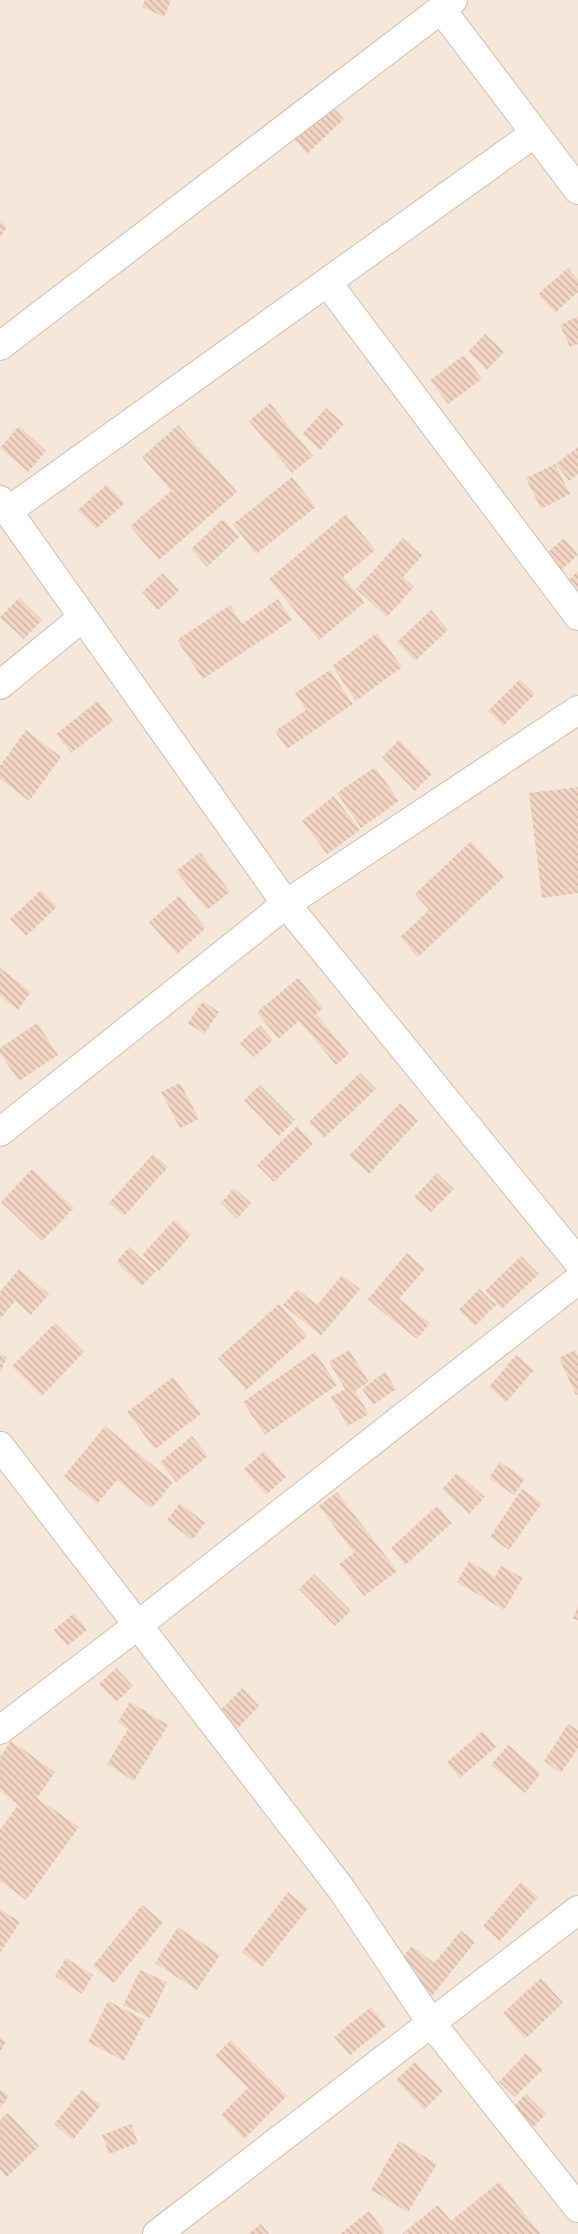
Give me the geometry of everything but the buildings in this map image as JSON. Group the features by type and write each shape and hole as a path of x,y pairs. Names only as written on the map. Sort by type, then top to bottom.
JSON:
{"street":[{"path":"0,346 447,4 535,133 578,190"},
{"path":"535,133 327,282 4,505 286,904 578,1262"},
{"path":"327,282 578,616"},
{"path":"0,685 83,617"},
{"path":"0,1132 286,904 578,710"},
{"path":"0,1730 138,1625 578,1280"},
{"path":"0,1446 342,1890 432,2024 578,2208"},
{"path":"157,2234 578,1910"}],"shaded area":[{"path":"0,0 578,0 578,2234 0,2234"}]}
